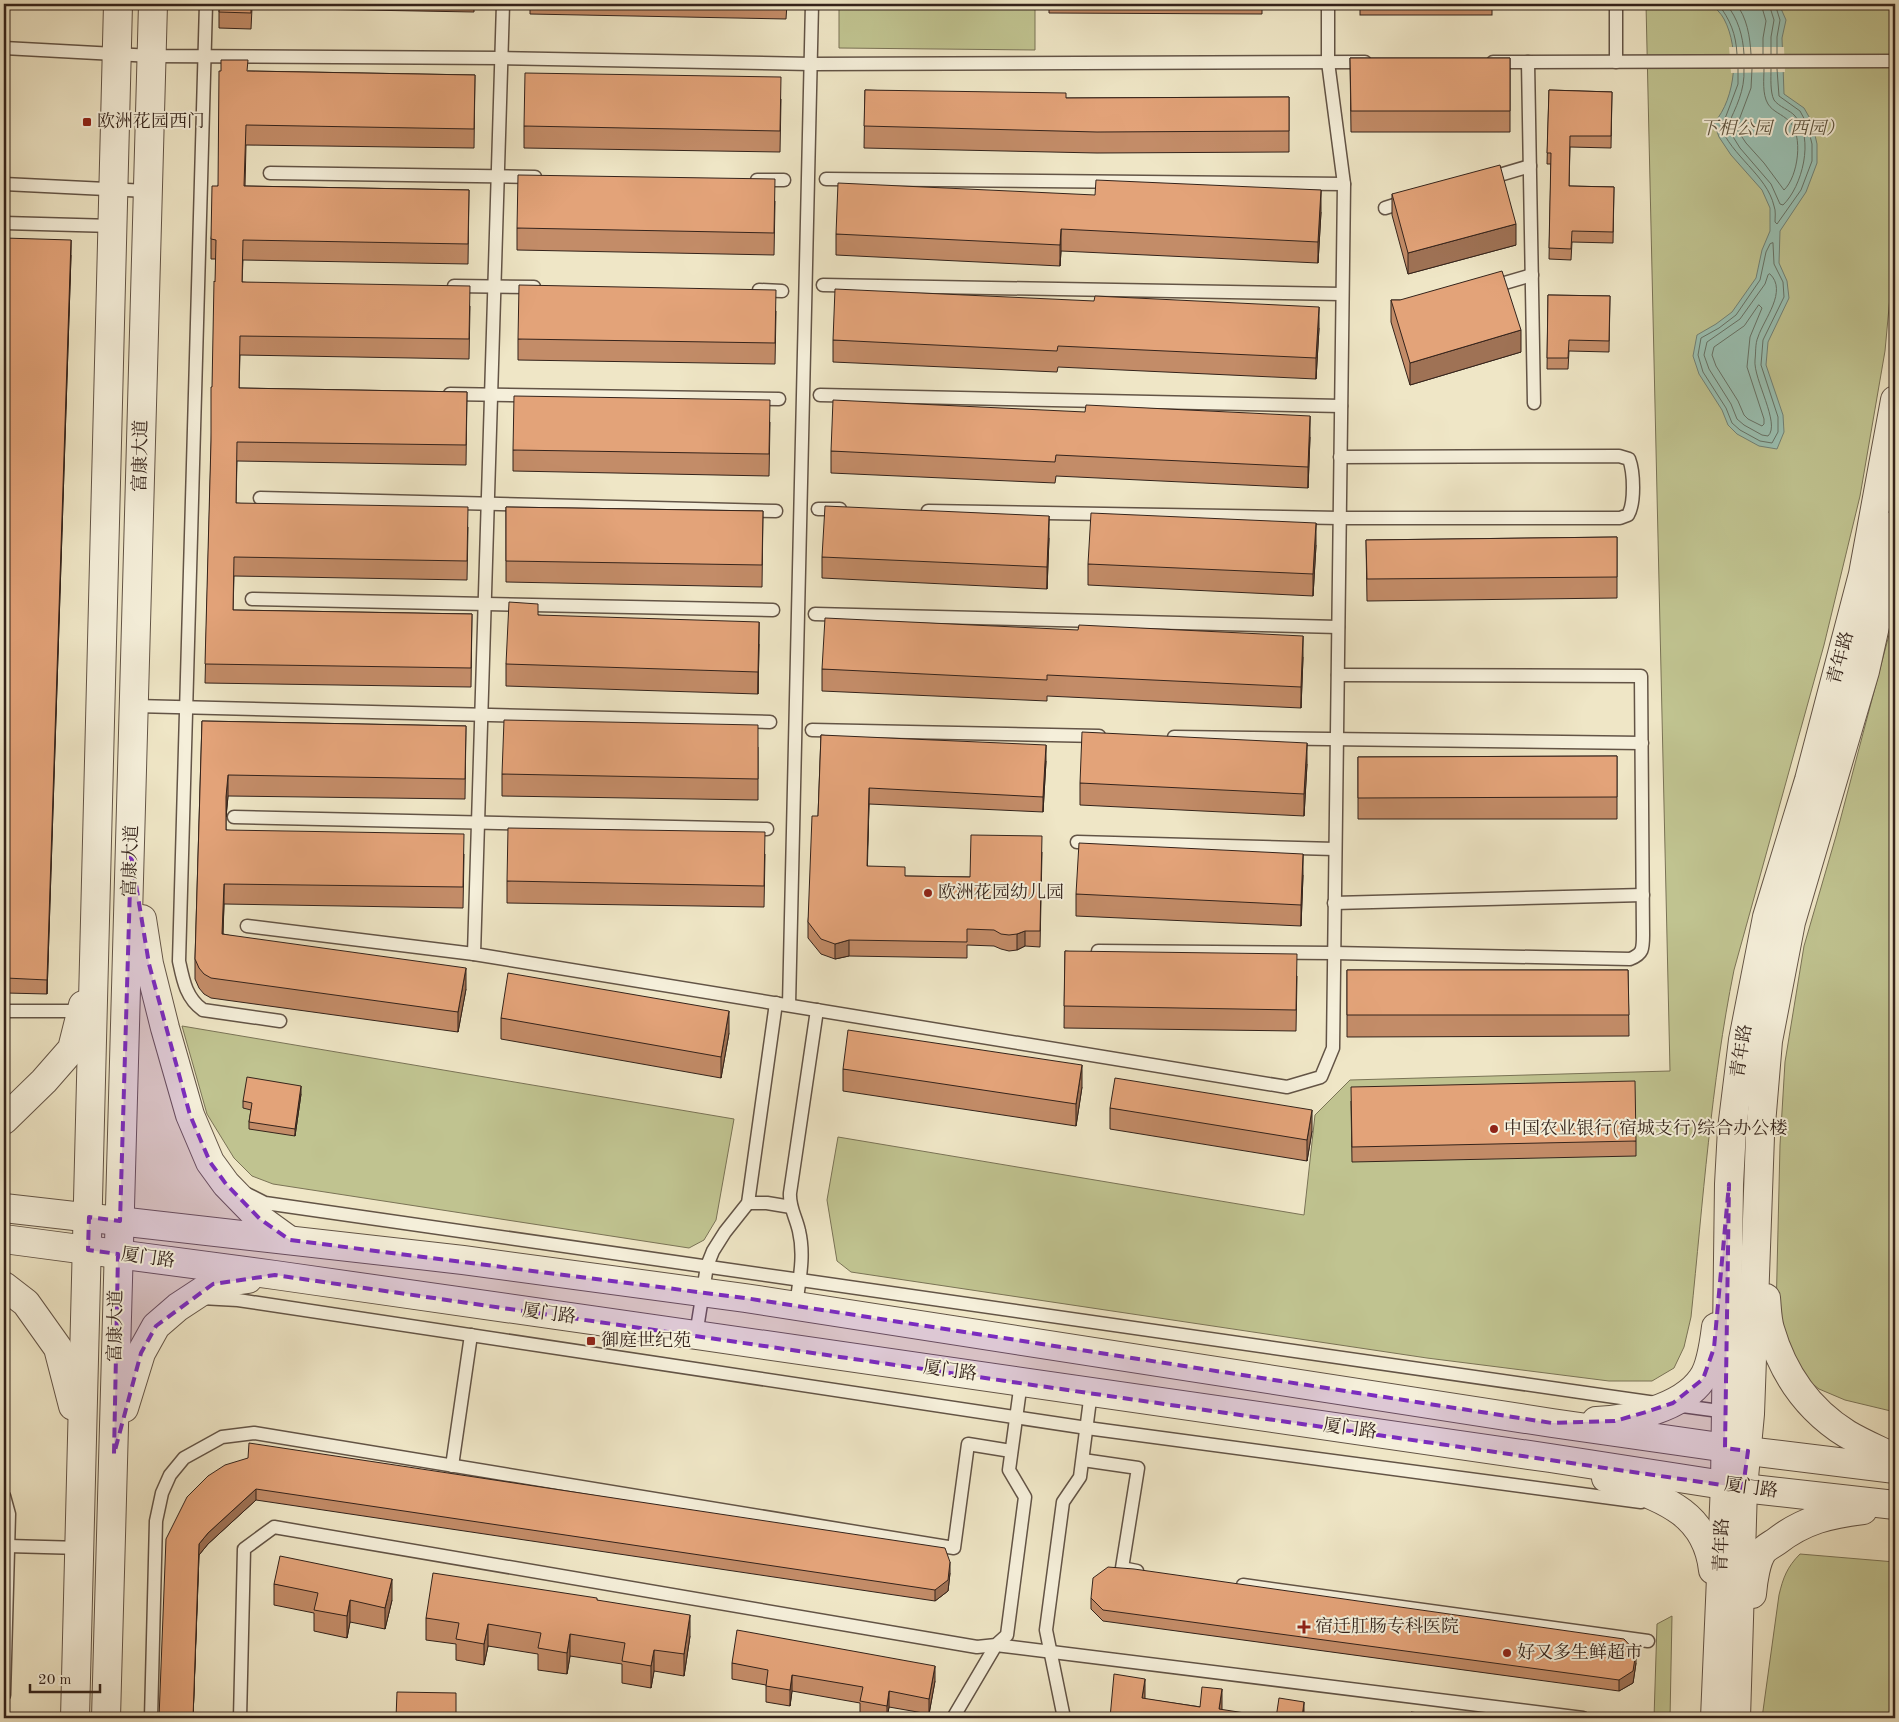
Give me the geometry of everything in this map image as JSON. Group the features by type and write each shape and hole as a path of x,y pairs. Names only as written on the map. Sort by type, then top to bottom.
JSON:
{"street":[{"name":"富康大道","path":"76,1718 118,4"},
{"name":"富康大道","path":"106,1718 153,4"},
{"name":"青年路","path":"1738,1413 1729,1184 1732,1130 1743,1040 1767,917 1809,780 1863,574 1895,400"},
{"name":"青年路","path":"1726,1716 1738,1413 1768,1041 1791,922 1865,671 1888,568 1895,526"},
{"path":"131,854 149,964 167,1037 190,1115 210,1162 226,1184 260,1219 290,1240"},
{"path":"4,1120 44,1081 72,1049 82,1011 98,856"},
{"path":"1552,1423 1615,1421 1668,1404 1688,1394 1703,1379 1714,1348 1729,1184"},
{"path":"1757,1196 1769,1327 1791,1380 1810,1406 1847,1434 1895,1458"},
{"name":"厦门路","path":"4,1208 463,1260 703,1292 798,1293 1552,1423 1736,1450 1895,1469"},
{"name":"厦门路","path":"4,1239 275,1275 696,1335 1734,1486 1895,1505"},
{"path":"114,1454 126,1400 141,1353 156,1326 178,1307 213,1284 275,1275"},
{"path":"4,1286 26,1303 58,1348 66,1373 83,1449"},
{"path":"1550,1458 1660,1498 1687,1515 1704,1534 1713,1565 1718,1604 1726,1716"},
{"path":"1726,1716 1754,1575 1764,1551 1784,1535 1806,1522 1838,1513 1895,1505"}],"lane":[{"path":"206,4 179,945 182,979 188,995 196,1005 203,1010 280,1021"},
{"path":"474,954 503,4"},
{"path":"789,1005 812,4"},
{"path":"247,926 474,954 1287,1087 1321,1077 1333,1048 1344,184 1328,62 1328,4"},
{"path":"1616,4 1616,62"},
{"path":"4,48 152,56 501,58 811,64 1376,62"},
{"path":"1480,62 1895,61"},
{"path":"1528,62 1534,403"},
{"path":"1476,182 1530,166"},
{"path":"270,173 547,177"},
{"path":"826,179 1344,184"},
{"path":"745,180 784,180"},
{"path":"4,184 147,191"},
{"path":"1385,208 1421,197"},
{"path":"4,223 113,226"},
{"path":"1474,292 1532,275"},
{"path":"823,285 1342,294"},
{"path":"446,286 544,287"},
{"path":"742,290 782,291"},
{"path":"433,394 779,399"},
{"path":"820,396 1341,406"},
{"path":"916,511 1340,518 1620,518 1628,515 1632,508 1632,467 1628,459 1619,456 1340,457"},
{"path":"260,498 776,511"},
{"path":"818,509 857,510"},
{"path":"252,599 773,610"},
{"path":"815,614 1338,627"},
{"path":"1081,951 1334,953 1630,959 1639,956 1643,947 1641,676 1338,675"},
{"path":"135,706 770,722"},
{"path":"812,730 1109,736"},
{"path":"1158,737 1642,743"},
{"path":"234,817 767,829"},
{"path":"1077,842 1335,849"},
{"path":"1334,903 1643,895"},
{"path":"696,1335 707,1266 713,1251 725,1232 748,1203 776,1003"},
{"path":"798,1293 802,1263 799,1231 791,1207 790,1192 817,1010"},
{"path":"4,1011 82,1011"},
{"path":"226,1184 265,1203 707,1266 798,1293 1738,1413"},
{"path":"748,1203 767,1203 791,1207"},
{"path":"193,1297 238,1300 1087,1428 1672,1506"},
{"path":"452,1466 471,1335"},
{"path":"953,1718 996,1645 1007,1635 1025,1497 1009,1470 1021,1382"},
{"path":"1064,1718 1046,1630 1063,1502 1080,1477 1091,1392"},
{"path":"151,1718 156,1521 162,1493 170,1476 184,1458 222,1437 254,1434 954,1548 968,1444 1011,1451"},
{"path":"1083,1460 1138,1468 1122,1568 1151,1572"},
{"path":"4,1496 9,1514 4,1695"},
{"path":"240,1718 244,1549 274,1527 976,1648 996,1645 1583,1718"},
{"path":"8,1546 80,1548"},
{"path":"1228,1583 1648,1641"}],"highlighted area":[{"path":"131,854 149,964 190,1115 210,1162 226,1184 260,1219 290,1240 745,1298 1552,1423 1615,1421 1673,1403 1703,1379 1714,1348 1729,1184 1725,1448 1748,1451 1743,1488 275,1275 213,1284 156,1326 141,1353 114,1454 118,1254 88,1250 89,1217 120,1221"}],"green space":[{"path":"839,4 1035,4 1035,50 839,48"},
{"name":"下相公园（西园）","path":"1646,4 1895,4 1895,242 1885,351 1860,496 1824,645 1734,970 1713,1099 1691,1317 1684,1347 1674,1368 1652,1381 1609,1381 1427,1358 851,1272 837,1261 827,1200 838,1137 1304,1215 1315,1115 1350,1080 1670,1071"},
{"path":"1895,612 1895,1412 1845,1400 1819,1389 1800,1374 1776,1314 1780,1145 1785,1062 1804,946 1836,836"},
{"path":"182,1026 734,1119 716,1220 704,1240 689,1248 273,1184 252,1176 234,1158 207,1114"},
{"path":"1800,1554 1895,1562 1895,1718 1762,1718 1779,1595 1786,1573"},
{"path":"1672,1616 1670,1718 1654,1718 1657,1624"}],"water":[{"path":"1711,4 1779,4 1786,20 1782,38 1784,94 1804,108 1812,122 1817,144 1817,163 1806,192 1780,231 1779,263 1787,281 1789,298 1768,342 1766,365 1783,415 1784,432 1777,449 1759,446 1737,434 1728,425 1722,410 1699,374 1693,356 1697,335 1732,312 1756,278 1762,250 1770,231 1770,208 1762,190 1731,155 1719,137 1714,123 1721,113 1731,87 1734,58 1729,31 1723,17"}],"pier":[{"path":"1729,47 1784,47 1785,72 1731,73"}],"building":[{"path":"220,4 251,4 251,13 219,12"},
{"path":"1350,58 1510,58 1510,111 1351,111"},
{"path":"221,60 248,60 247,71 475,75 474,129 246,125 244,186 469,190 468,244 243,240 242,282 470,286 469,339 240,336 239,388 467,392 466,445 237,442 236,503 468,507 467,561 234,557 233,610 472,614 471,668 205,664 216,240 211,239 212,186 218,186 219,71 221,71"},
{"path":"525,73 781,77 780,131 524,126"},
{"path":"865,90 1066,93 1066,98 1289,97 1289,131 1097,132 864,126"},
{"path":"1549,90 1612,92 1611,136 1570,136 1569,186 1614,187 1613,232 1572,231 1571,249 1549,248 1551,153 1547,153"},
{"path":"1500,165 1516,224 1408,253 1392,194"},
{"path":"518,175 775,179 774,233 517,228"},
{"path":"1096,180 1321,190 1318,242 1061,229 1060,245 836,234 838,183 1095,195"},
{"path":"4,238 71,240 47,980 6,978 9,849 4,849"},
{"path":"1502,271 1521,330 1410,363 1391,300 1400,300"},
{"path":"519,285 776,290 775,343 518,339"},
{"path":"835,289 1094,301 1095,296 1319,307 1316,358 1058,346 1057,351 833,340"},
{"path":"1548,295 1610,296 1609,341 1569,340 1568,358 1547,358"},
{"path":"514,396 770,400 769,454 513,450"},
{"path":"833,400 1085,412 1086,405 1310,416 1308,467 1056,455 1055,462 831,451"},
{"path":"825,506 1049,516 1047,567 822,557"},
{"path":"506,507 763,511 762,565 506,561"},
{"path":"1091,513 1316,523 1313,574 1088,564"},
{"path":"1617,537 1617,577 1367,579 1366,540"},
{"path":"509,602 538,604 538,615 759,622 758,672 506,664"},
{"path":"825,618 1078,630 1079,625 1303,636 1301,687 1047,675 1047,680 822,669"},
{"path":"504,720 758,725 758,779 502,774"},
{"path":"202,721 466,726 465,779 228,775 226,797 226,830 464,834 463,887 224,884 222,934 466,968 458,1012 211,978 204,974 195,959"},
{"path":"1082,732 1307,743 1304,794 1080,783"},
{"path":"821,735 1046,745 1043,797 869,788 867,866 905,867 905,876 970,877 971,835 1042,836 1040,931 1025,931 1009,935 1001,934 994,930 967,929 967,942 849,940 835,944 821,939 808,922 812,816 818,816"},
{"path":"1617,756 1617,797 1358,798 1358,757"},
{"path":"508,828 765,832 764,886 507,881"},
{"path":"1079,843 1303,854 1301,905 1076,894"},
{"path":"1065,951 1297,954 1296,1010 1064,1006"},
{"path":"1347,970 1628,970 1629,1015 1347,1015"},
{"path":"508,973 729,1011 721,1057 501,1018"},
{"path":"848,1030 1082,1065 1076,1104 843,1069"},
{"path":"247,1077 301,1086 295,1129 249,1122 252,1103 243,1101"},
{"path":"1115,1078 1312,1110 1307,1140 1110,1108"},
{"name":"中国农业银行(宿城支行)综合办公楼","path":"1635,1081 1636,1141 1352,1147 1351,1087"},
{"path":"249,1443 945,1548 950,1562 948,1580 935,1590 256,1489 208,1533 199,1544 193,1718 159,1718 166,1539 187,1497 208,1476 225,1465 248,1458"},
{"path":"280,1556 392,1579 385,1608 350,1600 347,1616 314,1610 318,1593 274,1584"},
{"path":"1108,1567 1134,1569 1624,1639 1636,1652 1633,1671 1619,1680 1103,1610 1091,1598 1093,1578"},
{"path":"433,1573 597,1598 597,1600 690,1615 684,1654 654,1650 651,1666 622,1661 625,1643 570,1634 567,1653 538,1648 541,1633 488,1624 484,1644 456,1639 459,1623 426,1618"},
{"path":"737,1630 935,1666 929,1699 889,1691 887,1706 860,1701 863,1687 792,1675 790,1690 766,1686 768,1670 732,1663"},
{"path":"1114,1674 1145,1679 1142,1698 1200,1707 1202,1687 1222,1689 1219,1709 1245,1713 1244,1718 1157,1718 1135,1715 1134,1718 1110,1718"},
{"path":"397,1692 456,1693 456,1718 396,1718"},
{"path":"1279,1698 1304,1702 1302,1718 1276,1718"},
{"path":"1411,1712 1442,1716 1441,1718 1410,1718"}],"place":[{"name":"欧洲花园西门","path":"87,122"},
{"name":"欧洲花园幼儿园","path":"928,893"},
{"name":"中国农业银行(宿城支行)综合办公楼","path":"1494,1129"},
{"name":"御庭世纪苑","path":"591,1341"},
{"name":"宿迁肛肠专科医院","path":"1304,1627"},
{"name":"好又多生鲜超市","path":"1507,1653"}]}
